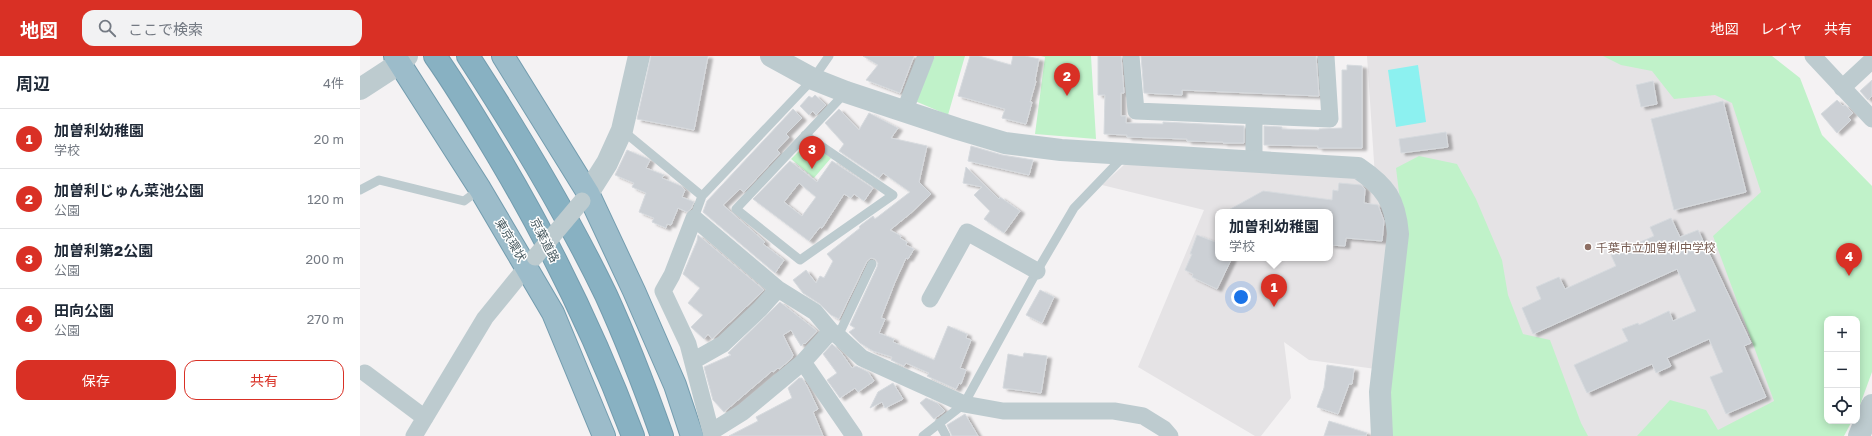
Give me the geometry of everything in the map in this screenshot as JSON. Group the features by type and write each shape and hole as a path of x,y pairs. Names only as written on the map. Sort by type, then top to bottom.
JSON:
{"highway":[{"name":"京葉道路","path":"435,56 484,133 538,226 587,323 616,390 633,436"},
{"path":"468,56 542,175 588,260 623,334 662,436"},
{"path":"503,56 585,197 634,291 666,364 705,434"},
{"name":"東京環状","path":"400,58 480,189 531,262 604,436"}],"street":[{"path":"414,436 485,318 585,197 607,163 622,130 639,56"},
{"path":"771,56 813,80 904,112 1004,142 1061,150 1125,155 1358,168 1376,180 1390,197 1397,221 1398,234 1380,392 1382,436"},
{"path":"904,112 926,56"},
{"path":"1131,56 1136,111 1330,119 1326,56"},
{"path":"1813,56 1872,119"},
{"path":"360,89 400,58"},
{"path":"1842,88 1872,60"},
{"path":"1254,117 1254,161"},
{"path":"835,334 744,412 705,434 693,361 688,344 663,291 672,275 694,218 778,289 814,312 835,334 862,358 964,404 1003,411 1114,411 1143,416 1164,429 1170,436"},
{"path":"930,299 967,232 1037,271"},
{"path":"693,361 723,344 760,309 778,289"},
{"path":"803,362 854,436"},
{"path":"365,373 425,418"},
{"path":"1859,436 1872,405"}],"lane":[{"path":"694,218 702,196 813,80 829,56"},
{"path":"806,135 893,195 800,260 736,209 846,92"},
{"path":"622,130 702,196"},
{"path":"923,436 964,404 1037,271 1074,208 1125,155"},
{"path":"360,190 379,180 464,201 480,189"},
{"path":"835,334 872,264"},
{"path":"939,423 946,436"}],"shaded area":[{"name":"千葉市立加曽利中学校","path":"1367,56 1664,56 1750,103 1803,412 1750,436 1569,436 1375,177"},
{"path":"1125,164 1354,178 1374,191 1387,207 1390,273 1376,369 1309,360 1284,342 1291,398 1261,436 1255,436 1138,367 1204,210 1102,185"}],"green space":[{"path":"935,56 965,56 948,115 915,101"},
{"path":"1041,56 1091,56 1096,139 1035,134 1045,57"},
{"path":"1603,56 1772,56 1800,78 1822,135 1872,186 1872,372 1860,405 1860,316 1824,316 1824,424 1850,424 1844,436 1637,436 1670,400 1706,410 1718,430 1774,401 1713,236 1761,192 1732,103 1715,95 1674,99 1652,71 1621,65"},
{"path":"813,146 831,158 814,178 791,159 803,147"},
{"path":"1419,156 1457,164 1476,199 1502,260 1508,295 1523,334 1550,340 1581,423 1588,436 1391,436 1389,396 1401,209 1396,168"}],"water":[{"path":"1418,65 1426,122 1396,127 1388,70"}],"building":[{"path":"651,56 708,56 694,130 637,119"},
{"path":"863,56 914,56 900,93 866,80 878,65"},
{"path":"970,56 979,56 1011,65 1013,56 1025,56 1039,59 1036,81 1030,102 1032,102 1026,124 1002,118 1005,109 958,96"},
{"path":"1098,56 1121,56 1124,93 1121,93 1121,116 1126,116 1126,123 1163,124 1163,122 1244,126 1244,143 1187,141 1187,139 1127,137 1127,135 1104,134 1105,95 1098,95"},
{"path":"1141,56 1316,56 1319,96 1182,90 1182,95 1144,93"},
{"path":"1347,65 1362,66 1362,148 1318,148 1318,146 1264,145 1264,126 1282,127 1282,129 1319,130 1342,128 1342,70 1347,70"},
{"path":"1872,80 1872,96 1868,100 1860,91"},
{"path":"1653,81 1657,104 1641,107 1636,85"},
{"path":"815,95 826,105 816,115 813,111 809,115 800,106 809,96 812,98"},
{"path":"1837,100 1853,113 1848,117 1851,120 1837,133 1821,114"},
{"path":"1723,101 1746,192 1674,210 1651,119"},
{"path":"793,109 802,118 786,134 789,137 777,150 780,153 744,192 740,189 723,205 765,242 763,244 784,260 775,273 703,212 707,201"},
{"path":"839,109 859,130 869,113 898,128 891,138 927,146 919,182 931,194 890,230 901,236 900,238 907,242 906,245 914,249 908,259 906,258 895,282 881,318 885,319 879,333 894,339 893,342 934,360 948,326 967,334 966,338 971,340 960,368 966,370 961,384 959,383 956,389 927,376 929,373 906,363 904,366 891,360 892,357 873,351 860,343 849,332 855,328 850,325 877,267 878,263 875,259 871,258 867,261 839,319 831,315 820,304 803,293 793,280 806,270 816,283 820,276 824,278 833,261 827,254 873,216 875,219 910,192 883,173 879,178 839,151 844,144 825,123"},
{"path":"1446,132 1448,147 1401,153 1399,139"},
{"path":"971,146 1002,155 1033,160 1029,175 968,161"},
{"path":"627,150 650,160 646,168 664,175 662,178 681,186 685,190 682,197 694,202 691,209 687,212 678,208 671,225 667,224 666,228 652,222 654,218 639,212 646,193 632,187 634,183 615,175"},
{"path":"790,161 817,182 832,161 873,188 864,201 854,194 851,198 844,194 822,228 820,227 809,241 753,199","holes":["799,183 816,197 802,216 784,202"]},
{"path":"966,167 999,199 1000,197 1020,211 1004,233 984,219 990,211 974,195 982,187 963,183"},
{"path":"1339,183 1361,185 1365,189 1364,203 1378,205 1384,221 1382,241 1346,238 1345,246 1333,245 1333,209 1230,209 1263,191 1332,200 1333,190 1338,191"},
{"path":"1671,218 1680,237 1698,230 1751,343 1744,346 1766,397 1726,414 1710,377 1723,372 1709,339 1667,358 1671,366 1656,373 1652,364 1587,393 1574,365 1628,341 1622,329 1638,323 1639,325 1669,311 1673,321 1696,311 1677,269 1533,334 1522,308 1541,299 1536,287 1559,277 1565,289 1616,266 1611,255 1654,236 1650,227"},
{"path":"698,235 764,290 712,339 708,334 704,339 691,327 703,315 688,303 700,288 683,274 697,241"},
{"path":"1197,235 1215,242 1215,261 1231,261 1217,289 1192,277 1193,274 1185,270 1192,254 1190,254"},
{"path":"1040,290 1054,297 1042,323 1026,315"},
{"path":"780,302 817,331 805,344 804,343 801,346 791,330 783,335 793,355 791,359 779,369 778,368 773,372 772,371 724,412 713,400 704,367 731,355 728,353"},
{"path":"832,344 840,351 852,368 856,366 868,372 874,381 858,392 855,388 840,398 827,380 837,373 823,354"},
{"path":"1024,353 1047,356 1041,393 1003,388 1008,354 1023,357"},
{"path":"1327,365 1354,369 1352,384 1349,384 1338,414 1317,407 1324,388"},
{"path":"799,378 802,378 807,386 818,409 813,412 823,436 729,436 758,421 756,417 792,398 788,388"},
{"path":"893,383 903,399 885,408 882,402 870,408 878,392"},
{"path":"926,398 937,403 945,411 934,419 920,403"},
{"path":"965,414 978,436 952,436 947,425"},
{"path":"1329,421 1367,433 1366,436 1324,436"}],"place":[{"name":"加曽利じゅん菜池公園","path":"1067,96"},
{"name":"加曽利第2公園","path":"812,169"},
{"name":"千葉市立加曽利中学校","path":"1588,247"},
{"name":"田向公園","path":"1849,276"},
{"name":"加曽利幼稚園","path":"1274,307"}]}
